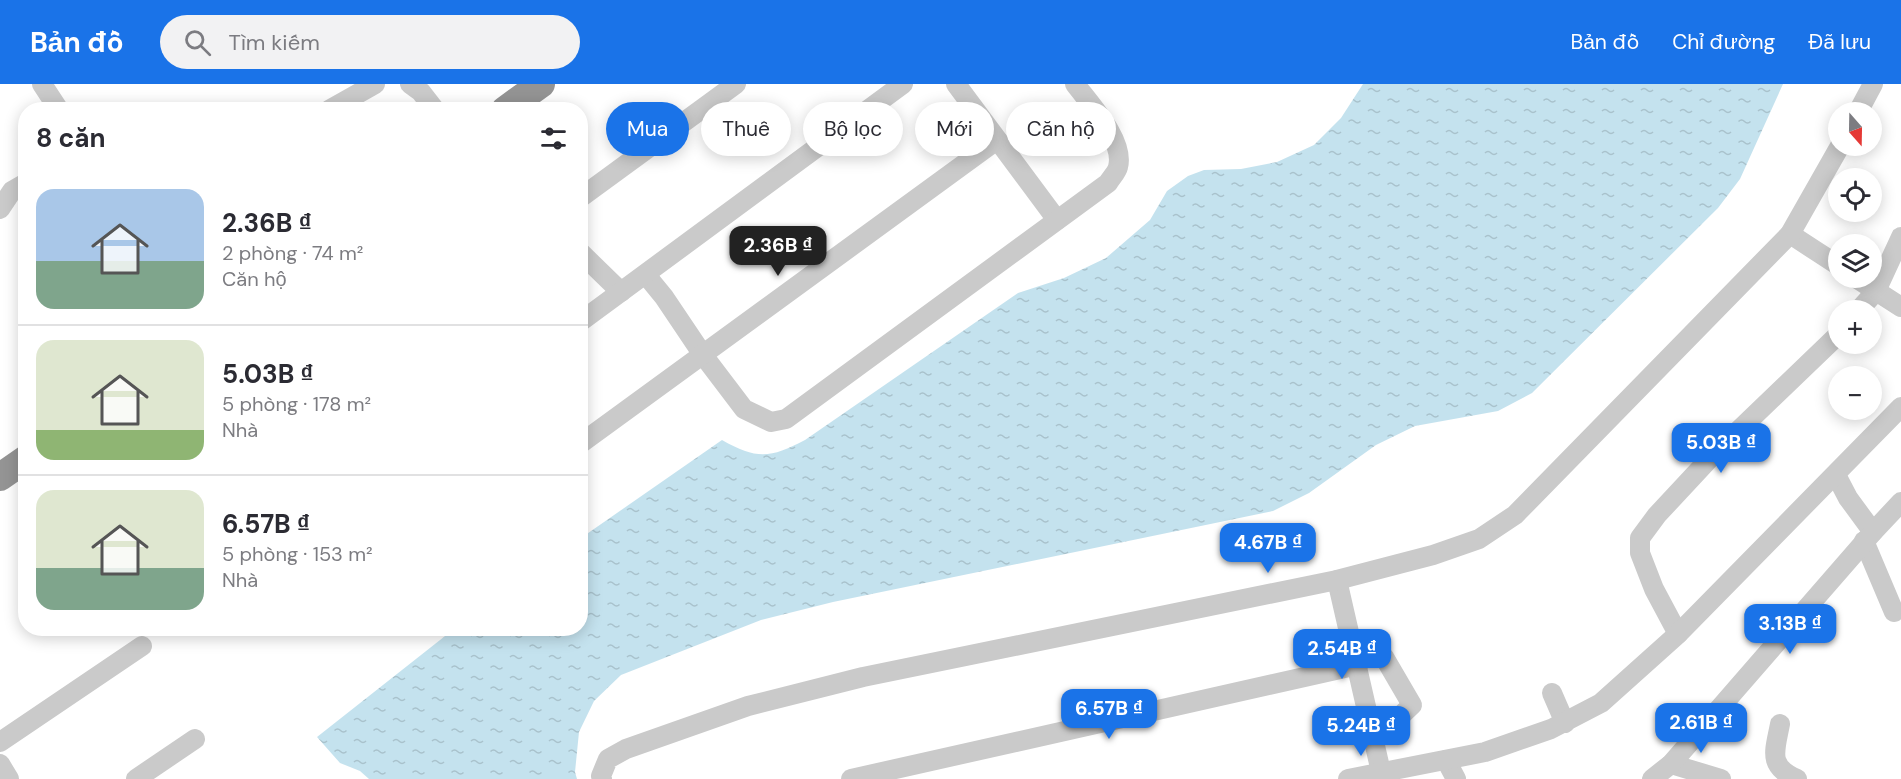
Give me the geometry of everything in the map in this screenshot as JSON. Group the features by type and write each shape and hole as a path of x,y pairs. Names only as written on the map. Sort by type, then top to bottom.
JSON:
{"highway":[{"path":"517,102 541,84"}],"street":[{"path":"42,84 54,102"},
{"path":"344,102 375,84"},
{"path":"410,84 421,92 429,102"},
{"path":"588,192 736,84"},
{"path":"588,316 903,84"},
{"path":"956,84 1057,220"},
{"path":"646,275 744,409 771,422 786,419 1108,183 1118,167 1118,153 1111,133 1076,84"},
{"path":"1863,102 1873,84"},
{"path":"588,438 997,140"},
{"path":"602,779 601,776 608,759 626,749 748,706 863,677 1337,580 1433,555 1479,539 1515,515 1790,234 1834,156"},
{"path":"0,209 12,191 18,188"},
{"path":"1790,234 1828,259"},
{"path":"1868,300 1876,291 1901,237"},
{"path":"588,260 621,292"},
{"path":"1871,288 1901,307"},
{"path":"1678,634 1654,590 1640,553 1640,538 1657,515 1712,456 1828,345"},
{"path":"1348,779 1485,752 1551,729 1601,703 1678,634 1901,407"},
{"path":"1836,475 1869,536 1894,612"},
{"path":"1652,779 1671,764 1901,502"},
{"path":"1337,580 1374,741 1376,775"},
{"path":"0,742 142,646"},
{"path":"851,779 1357,659 1368,652 1384,657 1412,703 1410,709 1374,741"},
{"path":"1552,693 1565,723"},
{"path":"1780,724 1774,756 1777,766 1784,773 1797,779"},
{"path":"136,779 195,739"},
{"path":"1446,760 1456,779"},
{"path":"0,764 9,779"},
{"path":"1671,764 1721,779"}],"water":[{"path":"1363,84 1783,84 1740,179 1718,208 1532,393 1498,411 1415,426 1376,445 1309,493 1273,511 833,602 761,620 621,675 594,701 579,732 575,772 577,779 369,779 360,771 340,763 317,737 445,636 588,636 588,533 722,440 745,451 764,454 783,450 805,440 1018,293 1064,278 1106,258 1150,220 1167,191 1188,176 1204,170 1241,169 1277,162 1314,145 1341,118"}]}
